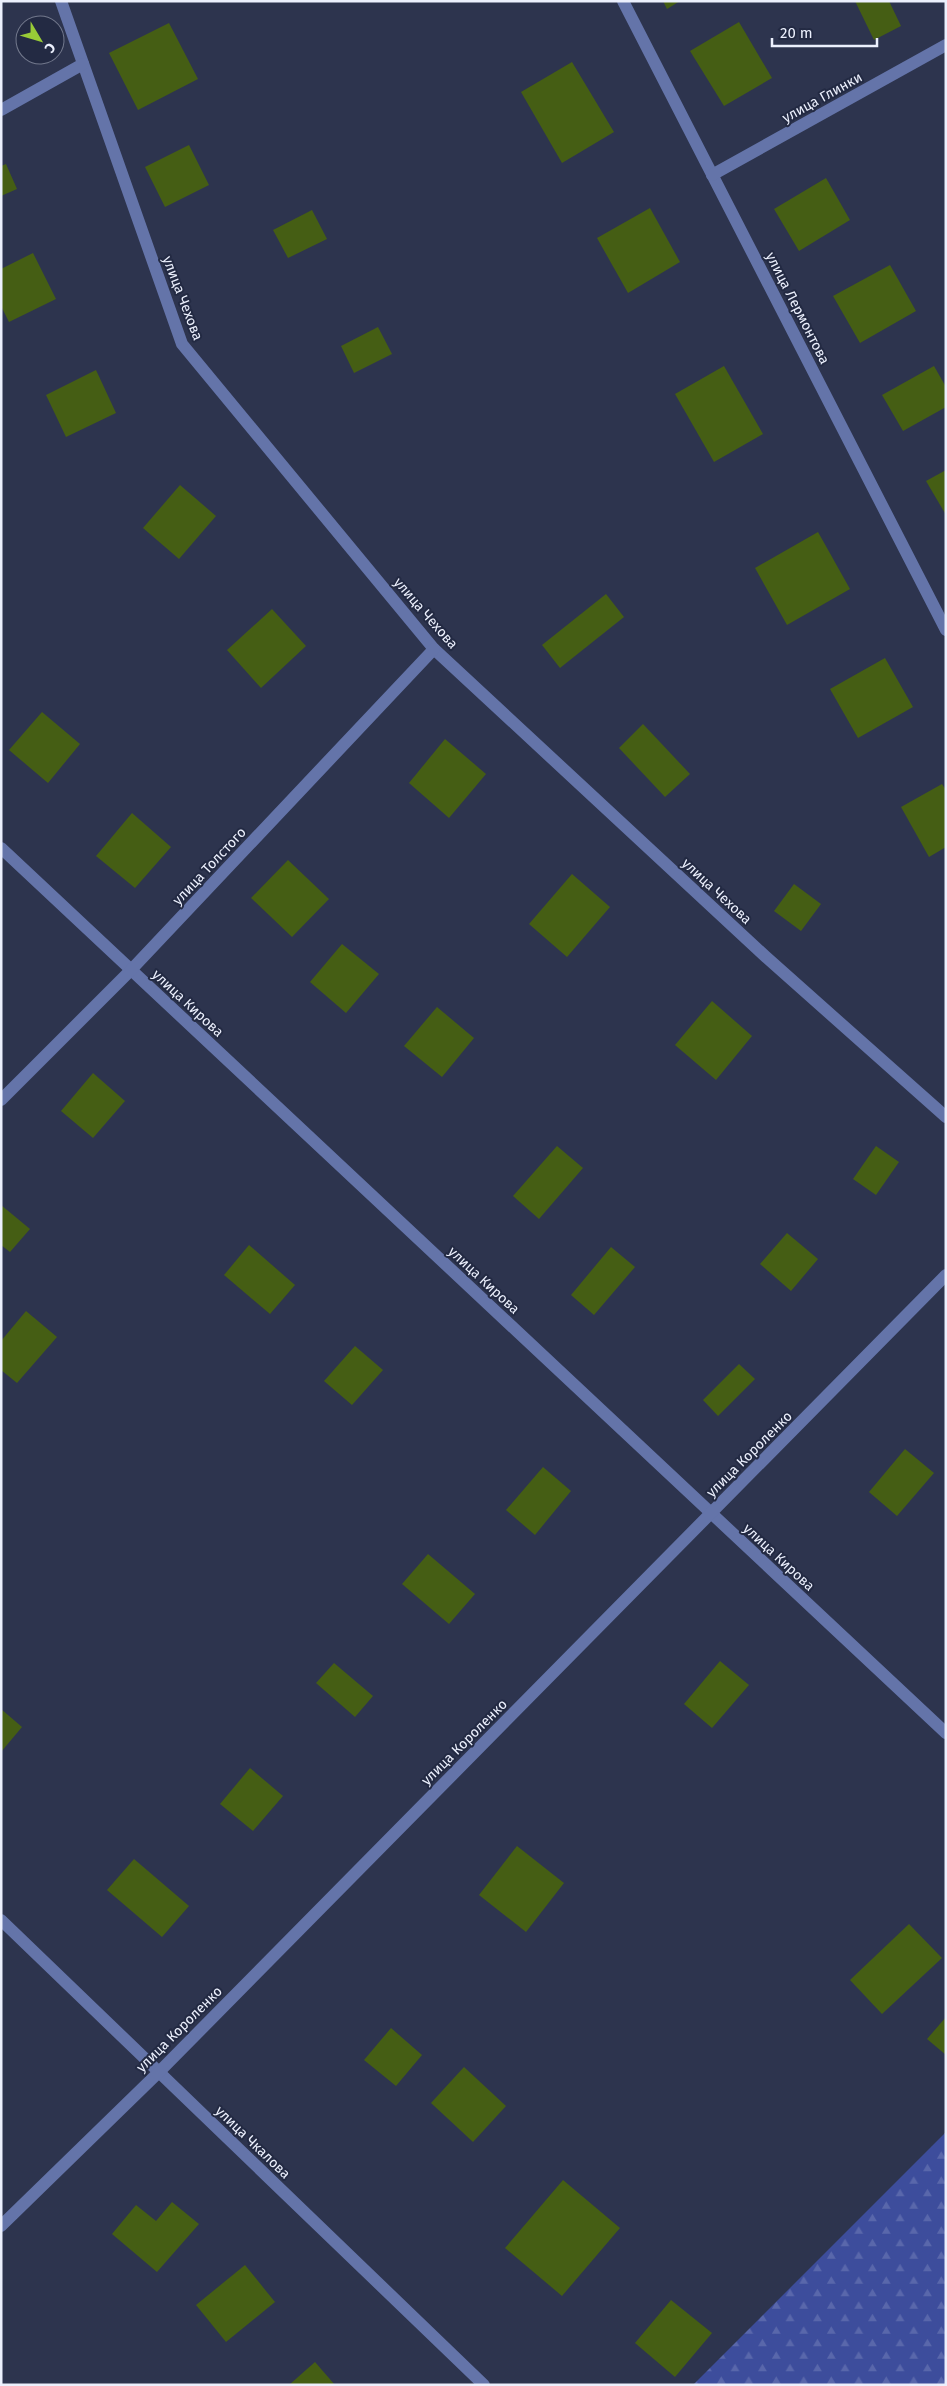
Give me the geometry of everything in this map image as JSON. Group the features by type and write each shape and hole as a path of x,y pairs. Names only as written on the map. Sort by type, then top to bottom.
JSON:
{"street":[{"name":"улица Чехова","path":"61,1 182,344 434,649 759,950 946,1117"},
{"name":"улица Лермонтова","path":"623,1 946,630"},
{"name":"улица Глинки","path":"712,175 946,45"},
{"path":"1,110 83,64"},
{"name":"улица Толстого","path":"1,1100 131,970 434,649"},
{"name":"улица Кирова","path":"1,848 946,1733"},
{"name":"улица Короленко","path":"1,2226 159,2072 946,1275"},
{"name":"улица Чкалова","path":"1,1920 484,2385"}],"green space":[{"path":"946,2132 946,2385 693,2385"}],"building":[{"path":"663,1 680,1 667,9"},
{"path":"855,1 889,1 901,26 874,40"},
{"path":"739,22 772,78 724,106 690,51"},
{"path":"169,23 198,79 138,110 109,53"},
{"path":"572,62 614,132 562,163 521,92"},
{"path":"189,145 209,185 165,207 145,167"},
{"path":"6,164 17,189 1,196 1,166"},
{"path":"826,178 850,220 799,251 774,209"},
{"path":"650,208 680,262 628,293 597,238"},
{"path":"312,210 327,239 288,258 273,230"},
{"path":"33,253 56,299 9,322 1,306 1,269"},
{"path":"890,265 916,311 860,343 833,296"},
{"path":"378,327 392,354 354,373 341,346"},
{"path":"724,366 763,434 714,462 675,394"},
{"path":"934,366 946,387 946,407 903,431 882,395"},
{"path":"96,370 116,413 66,437 46,395"},
{"path":"946,470 946,515 926,481"},
{"path":"180,485 216,516 179,559 143,528"},
{"path":"818,532 850,589 787,625 755,568"},
{"path":"606,594 624,617 560,668 542,645"},
{"path":"272,609 306,646 261,688 227,650"},
{"path":"885,658 913,707 858,738 830,689"},
{"path":"42,712 80,744 48,783 9,750"},
{"path":"643,724 690,774 665,797 619,748"},
{"path":"445,739 486,774 449,818 409,783"},
{"path":"942,784 946,790 946,847 929,857 901,807"},
{"path":"132,813 171,847 135,888 96,856"},
{"path":"288,860 329,899 292,937 251,898"},
{"path":"572,874 610,907 567,957 529,924"},
{"path":"794,884 821,904 801,931 774,911"},
{"path":"342,944 379,974 346,1013 310,982"},
{"path":"712,1001 752,1036 716,1080 675,1045"},
{"path":"437,1007 474,1038 442,1077 404,1046"},
{"path":"93,1073 125,1101 93,1138 61,1111"},
{"path":"557,1146 583,1168 539,1219 513,1196"},
{"path":"876,1146 899,1162 876,1195 853,1179"},
{"path":"1,1205 30,1229 10,1252 1,1245"},
{"path":"787,1233 818,1259 791,1291 760,1264"},
{"path":"249,1245 295,1285 270,1314 224,1275"},
{"path":"611,1247 635,1267 594,1315 571,1295"},
{"path":"26,1311 57,1337 17,1383 1,1370 1,1341"},
{"path":"355,1346 383,1370 352,1405 324,1381"},
{"path":"739,1364 755,1379 718,1416 703,1400"},
{"path":"905,1449 934,1473 897,1516 869,1492"},
{"path":"543,1467 571,1491 535,1535 506,1510"},
{"path":"428,1554 475,1594 449,1624 402,1584"},
{"path":"720,1661 749,1685 712,1728 684,1704"},
{"path":"334,1663 373,1696 355,1717 316,1683"},
{"path":"1,1709 22,1727 1,1752"},
{"path":"250,1768 283,1796 253,1831 220,1804"},
{"path":"517,1846 564,1883 526,1932 479,1895"},
{"path":"134,1859 189,1906 162,1937 107,1890"},
{"path":"909,1924 942,1958 882,2014 850,1980"},
{"path":"946,2017 946,2055 927,2039"},
{"path":"391,2028 422,2055 396,2086 364,2060"},
{"path":"464,2067 506,2106 473,2142 431,2103"},
{"path":"563,2180 620,2228 562,2296 505,2248"},
{"path":"172,2202 199,2224 157,2272 112,2234 136,2205 156,2221"},
{"path":"245,2265 275,2302 226,2342 196,2305"},
{"path":"671,2300 712,2333 675,2377 635,2343"},
{"path":"315,2362 335,2385 289,2385"}]}
